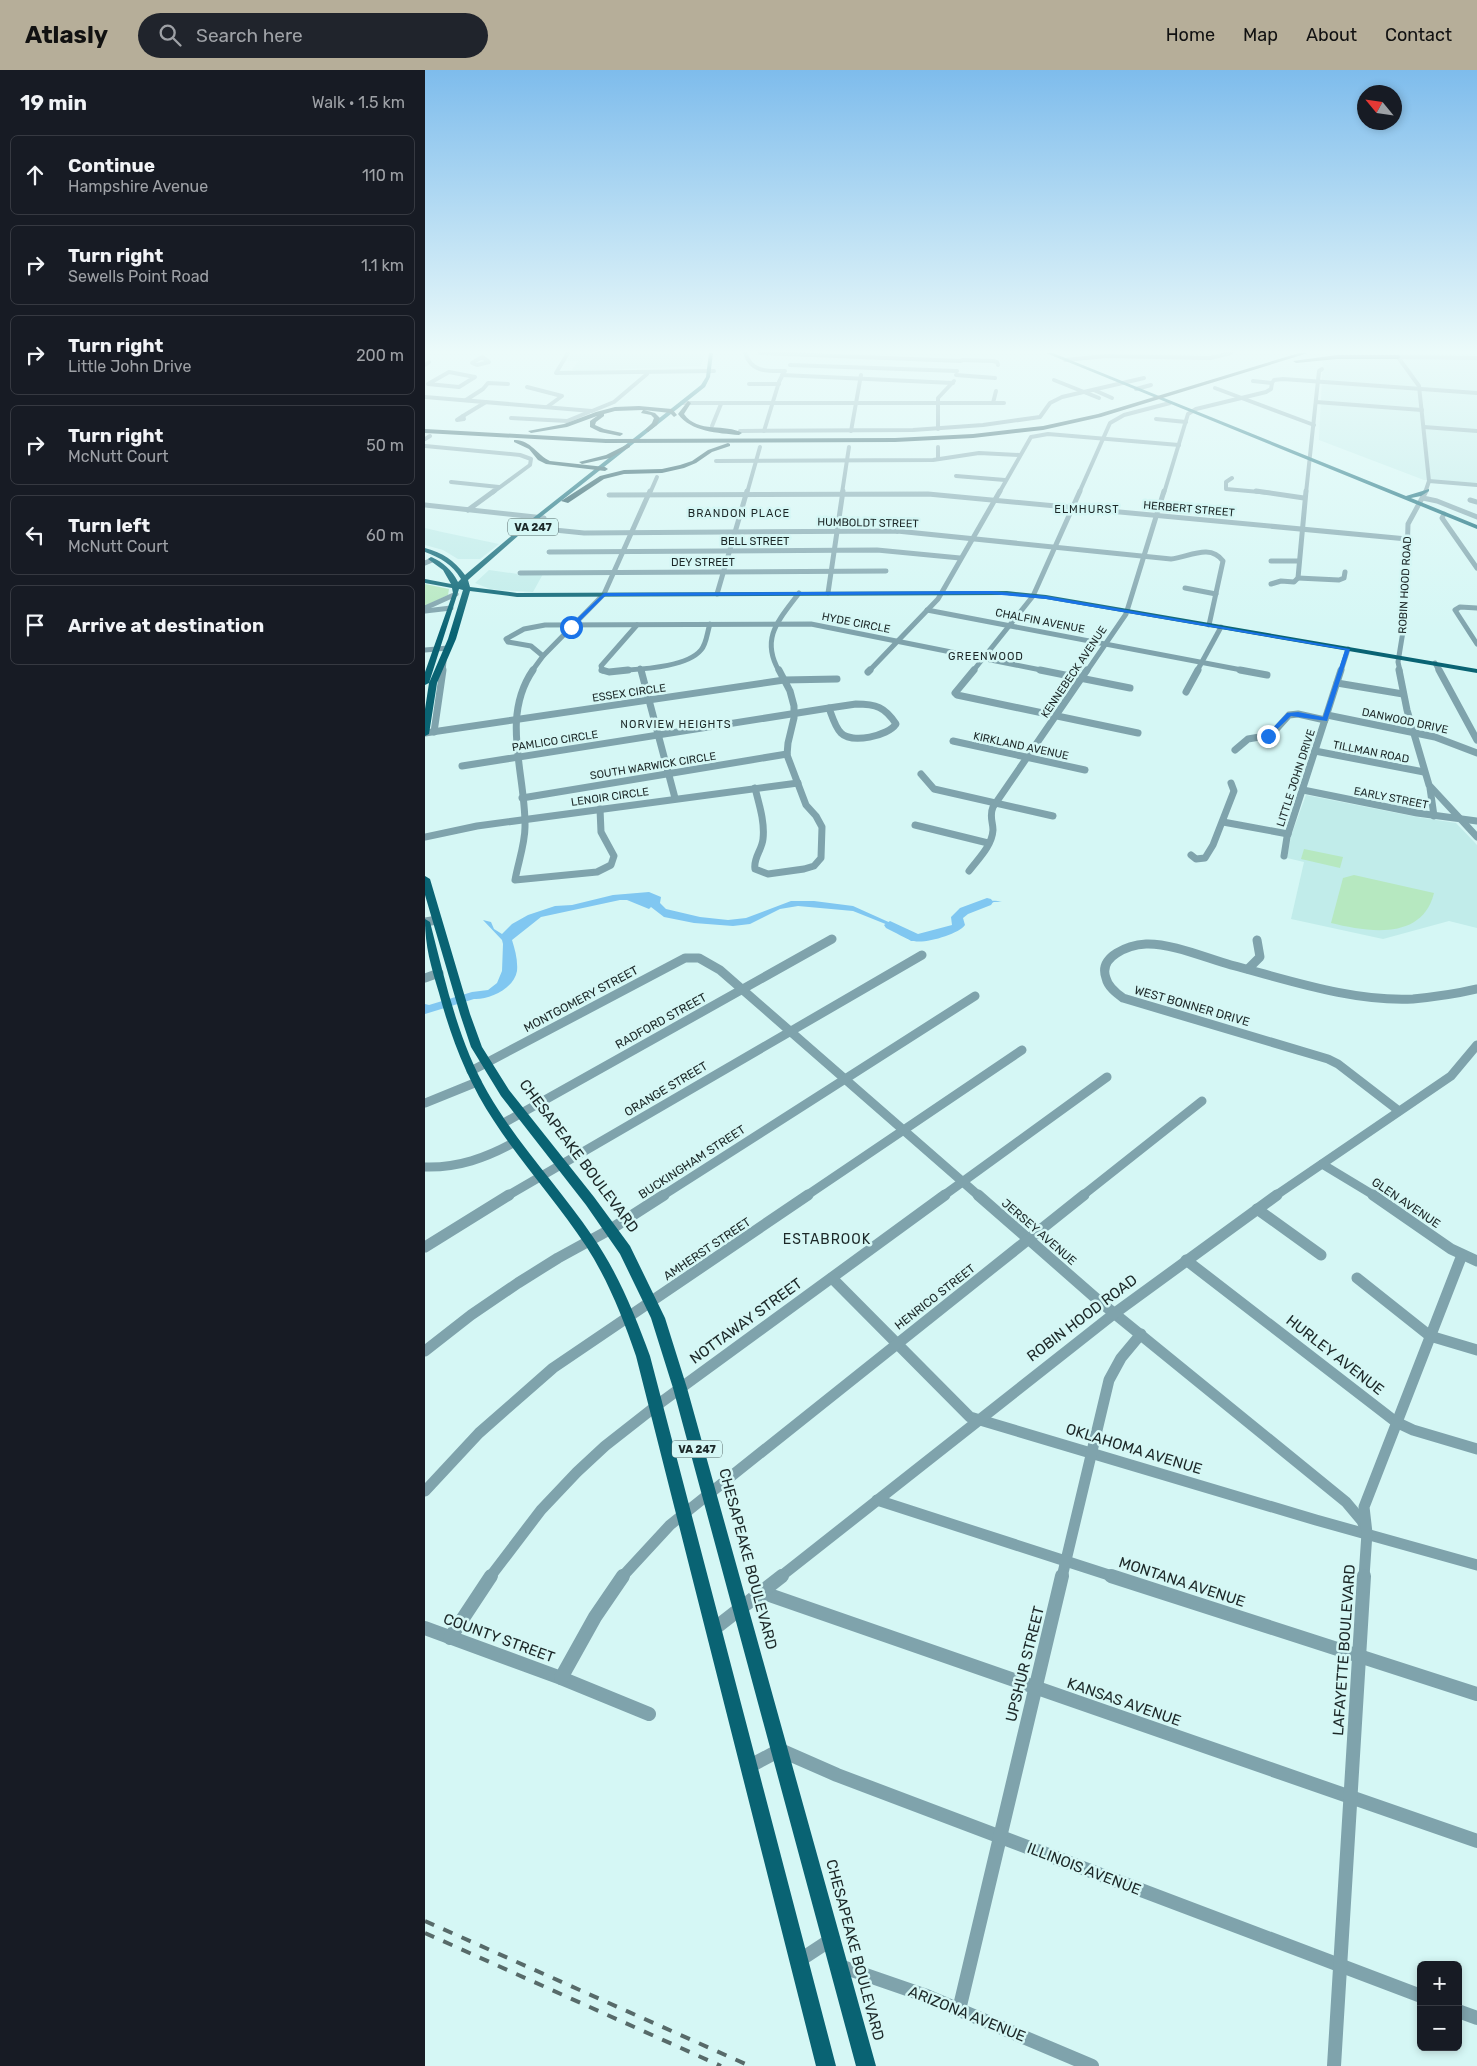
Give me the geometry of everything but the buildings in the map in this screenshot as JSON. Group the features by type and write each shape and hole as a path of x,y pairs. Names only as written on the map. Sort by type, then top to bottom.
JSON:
{"highway":[{"path":"529,446 540,459 548,463 603,469"},
{"path":"544,451 545,457 550,460 579,462 606,458 632,446"},
{"path":"565,500 591,482 605,476 629,472 676,469 694,462 705,453 727,446"}],"main road":[{"name":"VA 247","path":"428,678 446,652 471,580 541,517 632,446"},
{"path":"1277,446 1477,528"},
{"name":"VA 247","path":"541,517 603,469"},
{"path":"1404,498 1419,495 1427,490"},
{"path":"1415,511 1436,511"},
{"name":"VA 247","path":"428,733 428,678 456,591 464,578 528,528"},
{"path":"425,550 444,557 455,566 464,578 467,589"},
{"path":"425,556 445,568 453,577 456,591"},
{"path":"455,566 466,567 482,564"},
{"path":"436,583 453,577"},
{"path":"425,581 456,591 467,589 517,595 1007,593 1127,611 1477,671"},
{"path":"463,603 489,593"},
{"name":"CHESAPEAKE BOULEVARD","path":"425,879 432,976 474,1076 502,1124 589,1241 617,1290 643,1356 826,2066"},
{"name":"CHESAPEAKE BOULEVARD","path":"429,921 473,1039 485,1063 521,1113 611,1229 637,1272 651,1302 680,1388 866,2066"}],"street":[{"path":"427,446 523,455 532,460 523,469 468,510"},
{"path":"868,672 942,593 960,558 1025,446"},
{"path":"1099,446 1033,596 955,691 957,695 1138,733"},
{"name":"KENNEBECK AVENUE","path":"969,871 988,842 993,829 990,815 995,803 1127,611 1179,446"},
{"path":"1271,584 1281,581 1295,582 1298,578 1304,498 1311,446"},
{"name":"ROBIN HOOD ROAD","path":"1425,446 1429,482 1423,498 1409,520 1405,619 1398,657 1403,694 1429,785 1477,837"},
{"path":"938,447 938,459"},
{"path":"717,594 760,448"},
{"path":"828,593 849,448"},
{"path":"716,461 938,459 979,452 1021,453"},
{"path":"956,476 1005,480"},
{"path":"600,809 601,832 615,859 607,869 597,872 518,881 515,878 525,819 515,720 519,697 529,676 543,656 604,594 657,477"},
{"path":"1232,478 1226,482 1226,489 1275,493 1304,498"},
{"path":"452,482 499,487"},
{"path":"1429,482 1477,485"},
{"name":"HERBERT STREET","path":"609,495 928,494 1407,539"},
{"path":"1423,498 1437,501 1477,517"},
{"path":"1470,500 1477,502"},
{"path":"425,505 541,517"},
{"path":"1456,519 1477,512"},
{"path":"1444,514 1442,518 1477,568"},
{"path":"897,531 903,522"},
{"name":"HUMBOLDT STREET","path":"528,528 575,532 897,531 1175,559 1193,553 1209,552 1223,560 1216,594"},
{"name":"BELL STREET","path":"549,552 883,551 960,558"},
{"path":"425,563 433,560"},
{"path":"1271,561 1299,561"},
{"name":"DEY STREET","path":"520,573 886,570"},
{"path":"1298,578 1339,580 1344,578 1345,572"},
{"path":"1185,588 1216,594 1209,625"},
{"path":"425,610 456,591"},
{"path":"755,788 763,825 763,838 754,866 763,873 786,872 809,868 817,863 821,858 822,827 816,816 806,805 787,754 787,742 795,713 793,699 769,651 769,640 777,624 799,593"},
{"path":"425,610 451,608"},
{"path":"1477,608 1456,609 1477,644"},
{"name":"CHALFIN AVENUE","path":"927,610 1267,675"},
{"path":"637,625 600,668 602,671 609,672 677,662 693,656 702,648 710,624"},
{"name":"HYDE CIRCLE","path":"573,625 811,624 856,636 897,642 1130,688"},
{"path":"543,656 531,646 507,641 506,639 519,631 536,626 573,625"},
{"path":"1186,692 1221,627"},
{"path":"425,650 436,649 446,652 428,733"},
{"name":"LITTLE JOHN DRIVE","path":"1284,856 1288,834 1348,649"},
{"path":"1435,663 1477,740"},
{"path":"640,668 675,798"},
{"name":"ESSEX CIRCLE","path":"428,733 784,680 837,679"},
{"path":"1337,683 1403,694"},
{"name":"PAMLICO CIRCLE","path":"461,766 795,713 856,704 874,705 888,711 896,725 893,730 885,734 860,738 847,737 839,730 829,708"},
{"name":"DANWOOD DRIVE","path":"1235,750 1248,739 1271,735 1289,715 1298,714 1413,732 1444,739 1477,753"},
{"name":"KIRKLAND AVENUE","path":"953,741 1085,770"},
{"name":"TILLMAN ROAD","path":"1315,751 1424,772"},
{"name":"SOUTH WARWICK CIRCLE","path":"522,798 787,754"},
{"path":"921,774 927,784 934,789 1053,816"},
{"name":"LENOIR CIRCLE","path":"425,837 477,826 525,819 798,783"},
{"path":"1191,855 1196,859 1205,858 1223,822 1235,791 1231,783"},
{"path":"1429,785 1434,816"},
{"name":"EARLY STREET","path":"1303,790 1434,816 1477,821"},
{"path":"1223,822 1288,834"},
{"path":"915,825 988,842"},
{"name":"RADFORD STREET","path":"502,1124 832,939"},
{"path":"1248,969 1260,957 1257,940"},
{"name":"WEST BONNER DRIVE","path":"1248,969 1155,945 1139,944 1123,948 1112,956 1105,966 1104,974 1112,990 1128,1001 1328,1058 1399,1111"},
{"name":"ORANGE STREET","path":"425,1247 480,1212 921,954"},
{"name":"MONTGOMERY STREET","path":"425,1103 474,1076 485,1063 689,957"},
{"name":"JERSEY AVENUE","path":"689,957 703,958 743,989 1099,1302 1115,1312 1346,1502 1362,1521 1367,1533"},
{"path":"1248,969 1327,990 1365,997 1435,998 1474,992"},
{"name":"BUCKINGHAM STREET","path":"425,1351 468,1317 551,1261 611,1229 975,996"},
{"name":"ROBIN HOOD ROAD","path":"714,1629 1115,1312 1257,1209 1454,1073 1477,1045"},
{"name":"AMHERST STREET","path":"425,1491 479,1433 553,1368 1022,1050"},
{"name":"NOTTAWAY STREET","path":"450,1638 501,1560 550,1499 598,1452 680,1388 1107,1078"},
{"name":"HENRICO STREET","path":"684,1514 1202,1101"},
{"path":"425,1167 447,1167 474,1162 515,1142"},
{"name":"GLEN AVENUE","path":"1322,1164 1361,1187 1463,1255 1477,1261"},
{"path":"1257,1209 1321,1255"},
{"name":"LAFAYETTE BOULEVARD","path":"1334,2066 1360,1657 1367,1533 1364,1517 1367,1495 1463,1255"},
{"name":"HURLEY AVENUE","path":"1186,1260 1397,1422 1413,1430 1477,1449"},
{"name":"OKLAHOMA AVENUE","path":"832,1278 963,1412 978,1420 1315,1520 1477,1565"},
{"path":"1357,1278 1430,1336 1477,1350"},
{"name":"UPSHUR STREET","path":"959,2010 1109,1380 1121,1358 1141,1334"},
{"name":"MONTANA AVENUE","path":"877,1500 1477,1694"},
{"name":"COUNTY STREET","path":"561,1678 582,1639 618,1583 639,1558 684,1514"},
{"name":"KANSAS AVENUE","path":"761,1592 1477,1841"},
{"name":"COUNTY STREET","path":"425,1628 561,1678 649,1714"},
{"path":"750,1766 780,1750"},
{"name":"ILLINOIS AVENUE","path":"780,1750 837,1775 1417,1995"},
{"path":"800,1960 832,1939"},
{"name":"ARIZONA AVENUE","path":"839,1966 924,1995 1092,2066"},
{"path":"1462,2012 1477,2018"}],"shaded area":[{"path":"1335,446 1477,446 1477,484 1424,480"},
{"path":"425,528 499,544 480,559 458,559 443,550 425,545"},
{"path":"489,570 518,574 543,574 533,592 500,590 490,589 475,583"},
{"path":"1306,795 1456,823 1477,845 1477,928 1449,921 1383,939 1291,919 1304,862 1287,858 1291,836"}],"green space":[{"path":"425,584 449,589 448,595 425,606"},
{"path":"1304,849 1343,857 1340,868 1301,859"},
{"path":"1354,875 1434,893 1428,908 1418,919 1406,926 1377,930 1331,923 1343,878"}],"water":[{"path":"649,892 661,897 660,903 666,909 700,917 728,920 746,918 791,901 814,901 853,906 893,924 910,936 925,938 959,926 961,922 957,915 966,907 985,901 1003,902 987,903 965,912 961,915 963,924 942,935 930,939 911,941 888,925 853,911 798,906 780,909 750,924 733,926 694,923 664,917 651,907 649,909 627,900 620,900 541,917 512,940 517,959 517,971 515,977 506,988 487,998 474,999 425,1014 425,1004 429,1005 472,992 488,990 497,983 502,971 503,944 502,940 483,920 491,922 494,929 502,934 512,924 528,915 555,906 572,905 613,895"}],"waterway":[{"path":"890,925 917,938 932,936 956,928 959,925 957,917 964,911 987,902"}],"railway":[{"path":"425,1921 750,2066"},
{"path":"425,1933 721,2066"}],"district":[{"name":"ELMHURST","path":"1087,509"},
{"name":"BRANDON PLACE","path":"739,513"},
{"name":"GREENWOOD","path":"986,656"},
{"name":"NORVIEW HEIGHTS","path":"676,724"},
{"name":"ESTABROOK","path":"827,1239"}],"route":[{"path":"571,627 604,594 1007,593 1348,649 1325,720 1298,714 1289,715 1268,736"}]}
